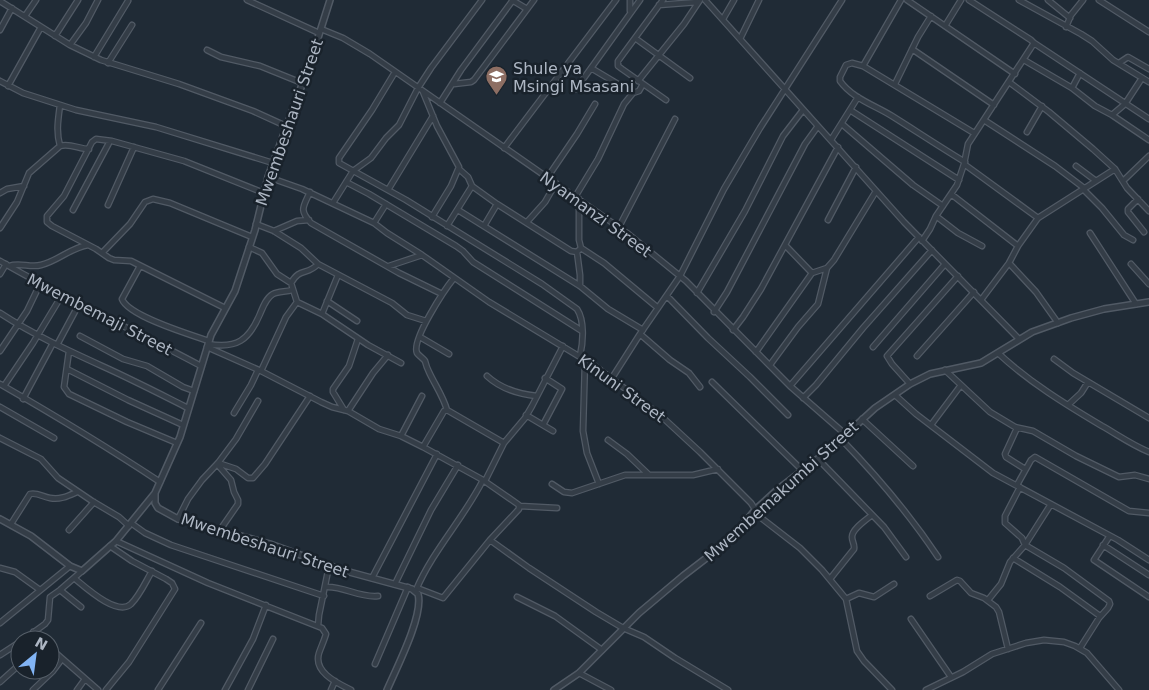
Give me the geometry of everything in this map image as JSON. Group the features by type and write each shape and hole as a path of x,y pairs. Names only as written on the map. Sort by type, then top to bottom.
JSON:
{"street":[{"path":"25,16 36,0"},
{"path":"55,36 78,0"},
{"path":"70,45 86,23 98,0"},
{"name":"Nyamanzi Street","path":"247,0 359,47 619,227 680,276 714,312 843,437 938,557"},
{"name":"Mwembeshauri Street","path":"330,0 268,177 256,224 235,290 208,344 177,443 155,493 155,503 158,508 178,519 270,544 329,566 416,590"},
{"path":"333,203 353,171 371,158 386,138 394,132 431,68 482,0"},
{"path":"440,103 454,84 461,70 512,0 527,9"},
{"path":"454,84 474,80 534,0"},
{"path":"504,148 616,0"},
{"path":"630,0 630,12"},
{"path":"576,89 640,0"},
{"path":"663,0 618,61 619,67 666,100"},
{"path":"705,0 856,167 876,192 1019,339"},
{"path":"723,19 734,0"},
{"path":"740,39 759,0"},
{"path":"612,378 680,276 724,189 842,0"},
{"path":"863,66 900,0"},
{"path":"907,0 1015,74"},
{"path":"945,26 961,0"},
{"path":"969,0 1149,119"},
{"path":"1019,0 1092,41 1119,63 1149,82"},
{"path":"1048,0 1070,18"},
{"path":"1066,27 1070,18 1084,0"},
{"path":"1099,0 1149,32"},
{"path":"0,1 70,45 94,57 173,82 237,105 286,126"},
{"path":"94,57 128,1"},
{"path":"659,6 699,1"},
{"path":"638,81 684,24 699,1"},
{"path":"0,30 12,8"},
{"path":"895,84 931,16"},
{"path":"108,63 132,25"},
{"path":"8,86 41,27"},
{"path":"635,38 690,78"},
{"path":"790,386 930,229 959,180 968,144 974,133 1034,44"},
{"path":"912,49 994,105"},
{"path":"207,50 221,56 260,66 302,83"},
{"path":"1119,63 1128,57 1149,69"},
{"path":"1024,60 1072,88 1095,106 1149,140"},
{"path":"974,133 863,66 852,63 846,65 840,77 842,85 858,97 891,115 964,163 1038,218"},
{"path":"591,68 633,93"},
{"path":"395,72 339,158 339,163 447,226 577,309 580,314 582,331 583,431 587,453 599,484"},
{"path":"1072,88 1080,73"},
{"path":"1112,115 1125,104 1142,78"},
{"path":"0,81 23,93 76,110 156,127 273,163"},
{"path":"1009,82 1074,132 1115,169 1127,188 1149,211"},
{"path":"643,84 639,91 633,93 624,104 577,198 579,240 581,248 604,263 658,308"},
{"path":"423,91 433,116 459,164 459,169 451,186 432,217"},
{"path":"831,140 858,97"},
{"path":"547,178 595,104"},
{"path":"60,105 57,126 60,146"},
{"path":"1027,132 1042,106"},
{"path":"697,293 745,211 783,136 803,110"},
{"path":"850,110 959,180"},
{"path":"388,190 433,116"},
{"path":"619,227 674,119"},
{"path":"984,120 1055,166 1084,189 1124,235 1133,240"},
{"path":"842,124 913,185 943,206"},
{"path":"714,312 727,292 801,151 818,126"},
{"path":"225,308 140,266 125,260 114,260 52,226 46,219 64,196 94,140 110,141 184,161 264,192"},
{"path":"73,210 110,141"},
{"path":"0,228 17,202 29,174 60,146 65,145 89,149"},
{"path":"108,206 134,147"},
{"path":"733,330 755,300 838,148"},
{"path":"1123,181 1149,156"},
{"path":"1076,166 1096,181"},
{"path":"828,220 856,167"},
{"path":"459,169 468,177 472,186 497,204 571,251 576,252"},
{"path":"981,300 1038,218 1115,169"},
{"name":"Kinuni Street","path":"268,177 310,192 374,223 505,312 583,358 674,426 751,503 760,517 808,555 830,579 846,599 857,651 892,690"},
{"path":"346,182 456,246 473,262 582,331"},
{"path":"527,222 545,202 556,183"},
{"path":"0,193 7,189 24,186"},
{"path":"447,226 472,186"},
{"path":"310,192 302,209 309,220 442,294"},
{"path":"770,365 798,326 818,304 827,268 834,260 876,192"},
{"path":"951,194 1018,246"},
{"path":"102,253 130,224 145,202 153,199 170,203 252,237"},
{"path":"1138,199 1128,209 1128,212 1144,232"},
{"path":"374,223 386,204"},
{"path":"484,226 497,204"},
{"path":"458,210 580,286 608,309 642,332 670,360 689,373 700,387"},
{"path":"936,216 958,233 982,246"},
{"path":"274,231 297,221 309,220"},
{"path":"256,224 274,231 306,251 318,264 392,303 406,315 426,321"},
{"path":"1090,233 1136,304"},
{"path":"0,274 8,265 39,266 73,248 88,245"},
{"path":"785,245 812,273"},
{"path":"249,247 262,253 277,274 291,283"},
{"path":"576,252 581,248"},
{"path":"803,398 932,250"},
{"path":"576,252 580,286"},
{"path":"389,266 422,255"},
{"name":"Mwembemaji Street","path":"0,261 40,284 201,366"},
{"path":"1009,262 1036,292 1058,323"},
{"path":"318,264 313,270 298,273 291,283 297,302 322,314 400,363"},
{"path":"873,347 945,264"},
{"path":"1131,264 1149,284"},
{"path":"140,266 122,299 128,308 208,344 332,407 346,411 379,429 401,436 437,454 484,480 520,506 556,508"},
{"path":"756,352 812,273 827,268"},
{"path":"322,314 338,275"},
{"path":"910,384 887,356 958,276"},
{"path":"454,278 426,321 416,348 418,354 424,359 447,410 504,443"},
{"path":"0,351 18,325 40,284"},
{"path":"208,344 222,346 240,341 253,330 265,303 272,294 292,290"},
{"path":"917,356 974,292"},
{"path":"62,295 38,335 2,385 23,399 59,418 160,482"},
{"path":"667,296 788,415"},
{"path":"327,301 358,321"},
{"path":"234,413 260,371 286,317 297,302"},
{"name":"Mwembemakumbi Street","path":"554,690 579,673 623,628 683,576 722,546 741,528 755,510 802,470 818,459 862,419 910,384 930,374 974,365 988,359 1032,332 1090,312 1149,302"},
{"path":"23,399 79,304"},
{"path":"1,315 69,351 104,366 188,408"},
{"path":"80,336 123,359 147,366 183,387 194,391"},
{"path":"420,337 449,354"},
{"path":"346,411 333,392 333,389 349,366 358,338"},
{"path":"387,690 416,616 419,599 416,590 441,546 484,480 504,443 526,415 563,346"},
{"path":"69,351 64,387 69,394 127,422 177,443"},
{"path":"998,353 1022,375 1126,442 1149,452"},
{"path":"346,411 388,355"},
{"path":"1054,359 1088,382 1149,418"},
{"path":"68,369 128,400 183,424"},
{"path":"945,370 990,412 1017,428 1033,431 1076,456 1119,476 1142,475 1149,479"},
{"path":"487,376 513,392 536,396"},
{"path":"543,425 562,389 545,378"},
{"path":"712,382 802,470"},
{"path":"1068,405 1077,397 1088,382"},
{"path":"931,424 961,385"},
{"path":"895,395 993,473 1130,547 1149,560"},
{"path":"217,464 236,469 248,478 253,478 265,464 310,396"},
{"path":"401,436 422,396"},
{"path":"178,519 188,499 236,439 258,402"},
{"path":"0,407 54,438"},
{"path":"423,447 444,411 447,410"},
{"path":"526,415 553,431"},
{"path":"862,419 913,466"},
{"path":"1017,428 1005,454 1006,457 1025,469"},
{"path":"0,438 40,460 58,478 77,492 145,533 171,544 324,596"},
{"path":"608,440 627,454 648,474"},
{"path":"372,578 437,454"},
{"path":"1080,648 1100,616 1110,604 1106,598 1064,568 1025,545 1022,538 1004,520 1025,469 1035,457 1129,511 1149,513"},
{"path":"818,459 884,527 906,557"},
{"path":"217,464 231,480 238,500 238,504 220,530"},
{"path":"395,584 431,510 458,465"},
{"path":"552,484 568,494 625,475 693,474 718,469"},
{"path":"11,524 30,494 34,493 59,499 77,492"},
{"path":"36,630 48,620 50,597 116,541 155,493"},
{"path":"69,530 94,502"},
{"path":"988,600 1001,584 1013,558 1025,545 1050,504"},
{"path":"416,590 443,598 490,540 519,510 520,506"},
{"path":"830,579 854,549 853,533 872,515"},
{"path":"0,519 31,536 70,566 82,571"},
{"path":"1109,537 1094,558 1096,562 1149,597"},
{"path":"490,540 535,572 623,628 644,637 728,690"},
{"path":"116,541 326,631 318,655 318,662 326,675 351,690"},
{"path":"1103,545 1149,575"},
{"path":"106,690 129,662 174,591 172,583 132,561 110,546"},
{"path":"1013,558 1060,586 1100,616"},
{"path":"1,622 70,566"},
{"path":"318,626 329,566"},
{"path":"0,568 15,572 40,590"},
{"path":"74,578 100,599 125,607 130,605 136,598 152,571"},
{"path":"930,596 957,580 971,593 988,600 996,606 999,612 1008,649"},
{"path":"846,599 860,593 874,597 894,584"},
{"path":"326,587 339,587 362,595 378,596"},
{"path":"375,664 408,587"},
{"path":"60,590 81,607"},
{"path":"517,597 555,616 602,650"},
{"path":"225,690 253,639 266,605"},
{"path":"911,618 951,677"},
{"path":"158,690 201,623"},
{"path":"248,690 272,639"},
{"path":"926,690 963,672 988,656 1026,643 1044,640 1064,642 1080,648 1092,657 1119,690"},
{"path":"33,690 53,671 62,659 98,690"},
{"path":"0,682 10,673"},
{"path":"579,673 612,690"},
{"path":"77,690 85,679"},
{"path":"1110,680 1114,690"},
{"path":"331,690 335,681"}],"place":[{"name":"Shule ya Msingi Msasani","path":"497,96"}]}
